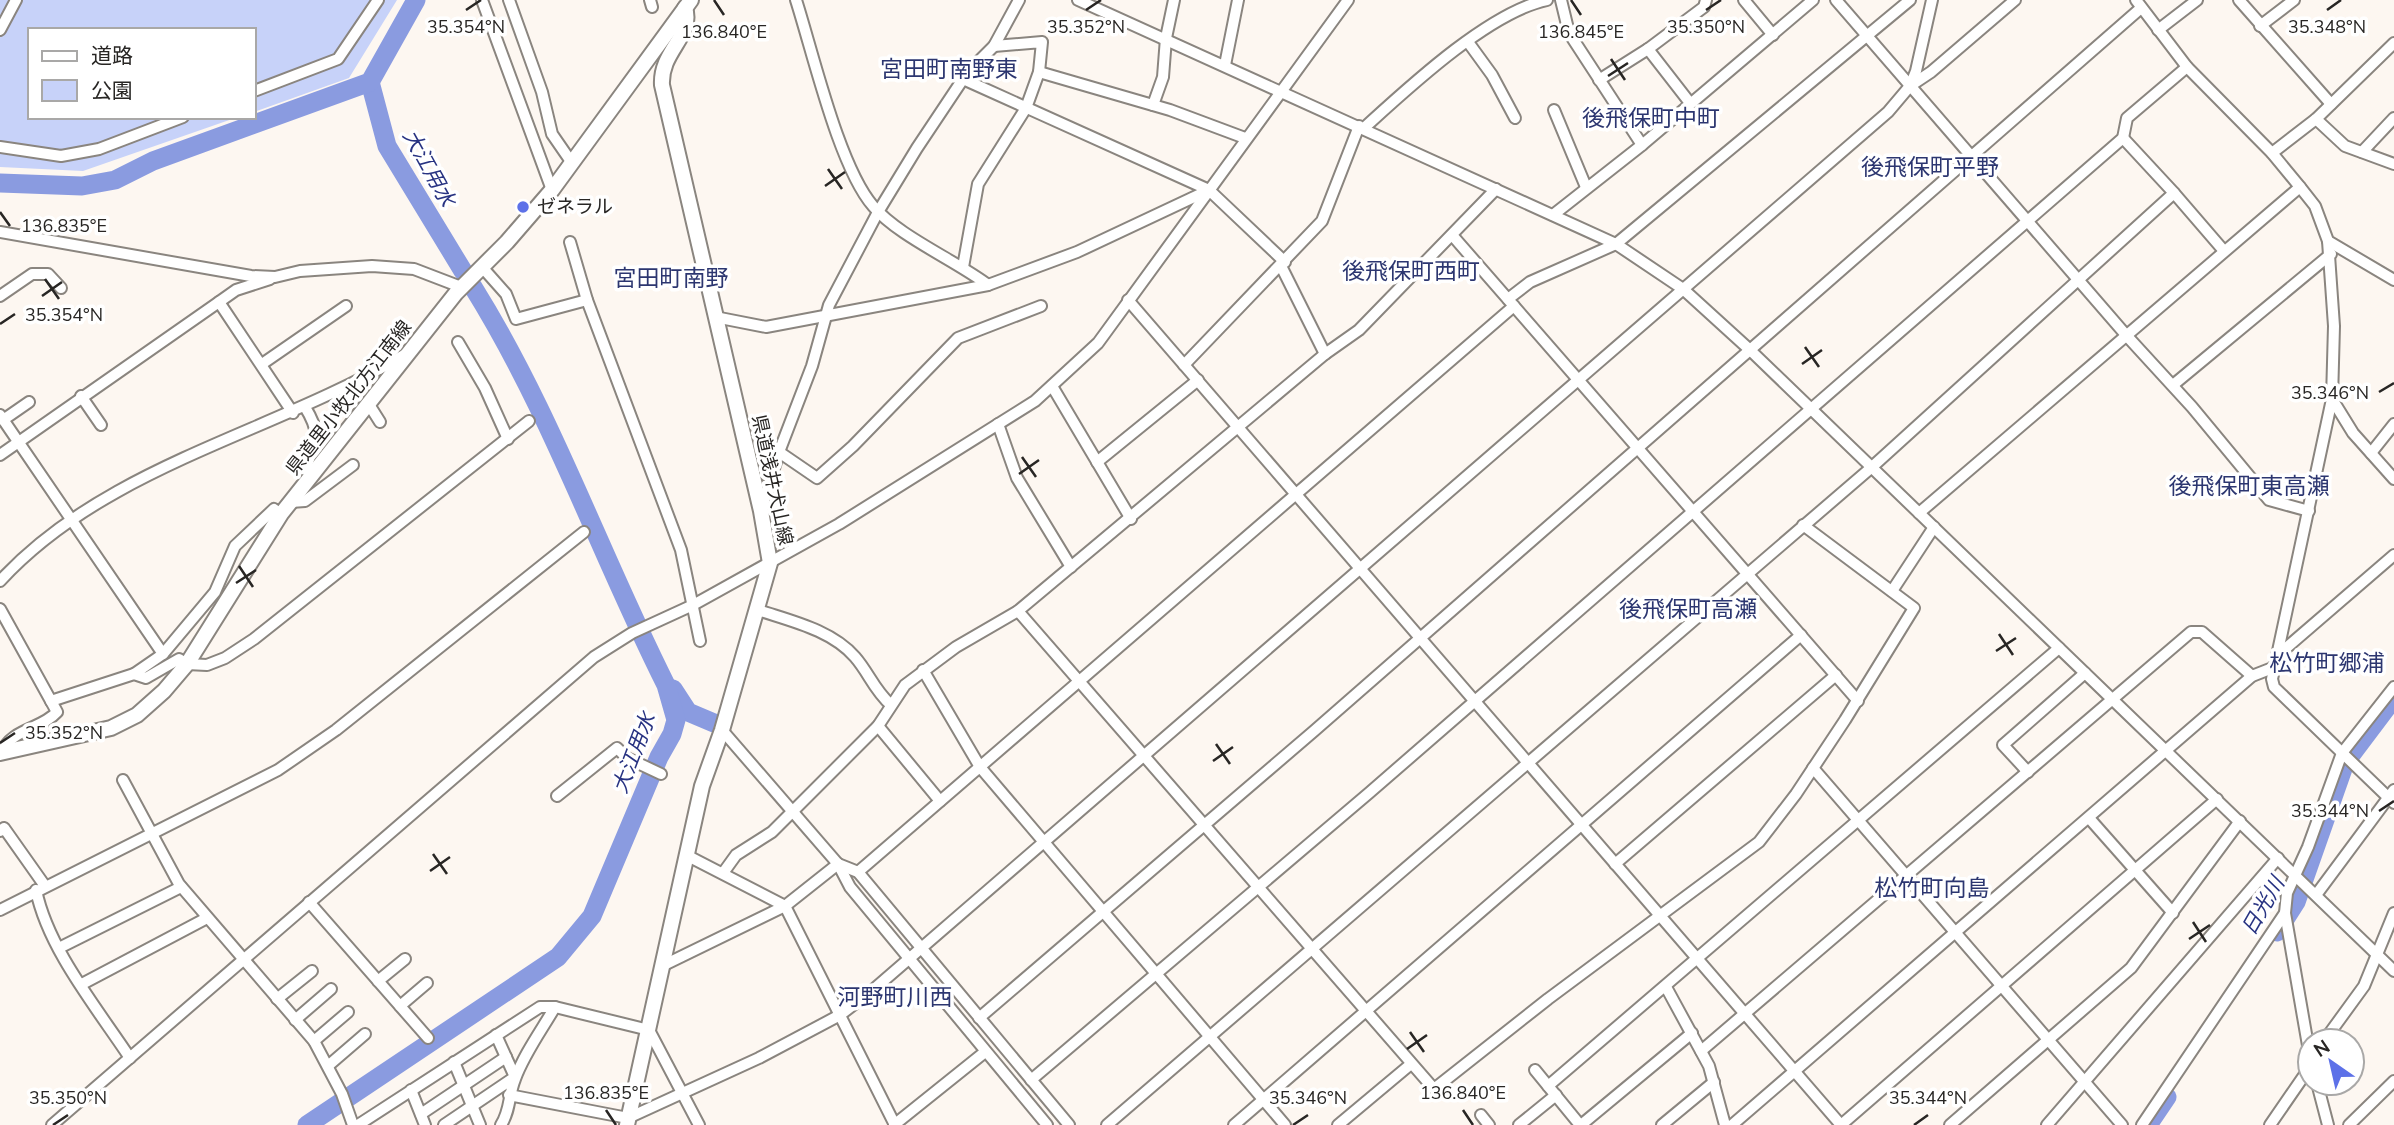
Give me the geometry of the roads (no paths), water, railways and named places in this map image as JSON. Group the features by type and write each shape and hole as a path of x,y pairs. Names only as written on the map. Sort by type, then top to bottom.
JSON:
{"main road":[{"name":"県道里小牧北方江南線","path":"1,752 73,738 124,723 150,705 187,664 286,508 461,287 552,190 688,4"},
{"name":"県道浅井犬山線","path":"628,1121 702,786 722,730 758,610 769,563 761,511 662,85 665,59 687,27 688,4"}],"street":[{"path":"0,30 16,0"},
{"path":"256,90 338,59 379,0"},
{"path":"482,0 552,190"},
{"path":"509,0 542,92 552,134 572,163"},
{"path":"796,0 850,164 863,193 878,212 900,229 988,285"},
{"path":"761,511 779,453 812,366 824,317 878,212 963,79 994,46 1019,0"},
{"path":"1078,0 1616,244 1683,289 1751,350 2394,971"},
{"path":"1153,105 1163,77 1166,38 1174,0"},
{"path":"1225,65 1238,0"},
{"path":"52,1125 594,657 633,633 693,605 839,524 998,424 1052,386 1098,343 1348,0"},
{"path":"1184,365 1322,221 1361,127 1468,42 1516,11 1546,0"},
{"path":"1561,0 1569,33 1642,145"},
{"path":"1599,80 1648,49 1704,7 1706,0"},
{"path":"1744,0 1773,35"},
{"path":"1553,215 1642,145 1812,0"},
{"path":"1836,0 2126,335 2173,385 2269,500 2309,511"},
{"path":"858,872 1296,494 1511,303 1530,282 1616,244 1910,0"},
{"path":"1910,86 1932,0"},
{"path":"509,1095 628,1121 682,1091 759,1058 840,1015 909,959 1888,112 1910,86 1931,72 2015,0"},
{"path":"2158,30 2197,0"},
{"path":"2239,0 2331,104"},
{"path":"2260,26 2294,0"},
{"path":"979,1018 1205,826 1751,350 2139,4 2187,67 2272,153 2315,206 2331,254 2334,326 2332,399 2272,679 2274,687 2345,757 2392,797 2316,895"},
{"path":"963,267 978,184 1026,108 1039,72 1042,42 994,46"},
{"path":"1468,42 1492,75 1515,118"},
{"path":"2272,153 2316,119 2394,43"},
{"path":"1648,49 1690,103"},
{"path":"1031,1080 1474,701 1809,408 1906,328 2026,219 2123,138 2127,118 2187,67"},
{"path":"1039,72 1153,105 1245,138"},
{"path":"963,79 1209,190 1283,264 1325,355"},
{"path":"1554,110 1586,187"},
{"path":"2362,152 2394,118"},
{"path":"0,148 61,156 99,149 178,119"},
{"path":"2316,119 2346,146 2394,164"},
{"path":"2123,138 2224,251"},
{"path":"1919,513 2300,187"},
{"path":"723,873 736,855 772,832 878,726 905,685 923,670 1018,611 1325,355 1359,330 1496,189"},
{"path":"715,317 766,327 988,285 1077,252 1209,190"},
{"path":"1107,1125 1872,467 2077,278 2174,193"},
{"path":"0,232 59,240 182,266 275,277"},
{"path":"1452,236 1858,701"},
{"path":"570,242 587,300 681,550 700,641"},
{"path":"2328,242 2394,280"},
{"path":"2173,385 2331,254"},
{"path":"0,454 236,290 300,271 372,266 414,269 461,287"},
{"path":"482,267 506,295 516,319 587,300"},
{"path":"0,296 32,274 48,274 61,288"},
{"path":"1128,300 1841,1125 2217,799"},
{"path":"219,302 293,413"},
{"path":"262,364 346,306"},
{"path":"779,453 817,478 853,446 958,338 1041,306"},
{"path":"458,342 485,388 508,439"},
{"path":"0,581 31,550 71,520 177,460 293,413 361,381 409,352"},
{"path":"1097,462 1198,380"},
{"path":"1052,386 1131,519"},
{"path":"81,396 101,425"},
{"path":"2332,399 2353,433 2394,479"},
{"path":"29,402 2,418 163,654"},
{"path":"369,403 380,422"},
{"path":"305,407 316,425 317,439 306,467 310,477"},
{"path":"134,674 146,678 179,659 187,664 207,665 225,658 254,639 529,421"},
{"path":"998,424 1017,478 1071,567"},
{"path":"2371,453 2394,424"},
{"path":"51,701 134,674 163,654 215,592 235,547 275,509 305,501 353,465"},
{"path":"1018,611 1434,1089 1759,842 1814,768 1858,701 1914,608 1803,526"},
{"path":"1892,591 1934,527"},
{"path":"0,910 278,770 336,730 584,533"},
{"path":"1732,1125 2252,676 2276,661 2394,555"},
{"path":"0,609 57,712 52,718 16,736 1,752"},
{"path":"758,610 822,632 855,657 875,691 891,705"},
{"path":"1701,1051 2191,632 2197,630 2252,676"},
{"path":"1234,1125 1801,635"},
{"path":"1548,1086 2059,648"},
{"path":"923,670 980,767 1285,1125"},
{"path":"2028,772 2003,745 2085,673"},
{"path":"1615,864 1836,675"},
{"path":"2305,1027 2286,916 2287,893 2301,880 2345,757 2394,687"},
{"path":"878,726 940,801"},
{"path":"722,730 838,864 850,887 1047,1125"},
{"path":"557,796 617,748 627,758 655,772"},
{"path":"1814,768 2122,1125"},
{"path":"123,780 181,887 314,1041 329,1065 356,1125 540,1007 555,1007 649,1030 699,1125"},
{"path":"2089,818 2173,912"},
{"path":"1950,1125 2131,968 2239,821"},
{"path":"0,831 5,828 41,888 41,914 59,948 130,1058"},
{"path":"686,855 785,906 895,1125 985,1052"},
{"path":"2048,1125 2278,858"},
{"path":"838,864 858,872 1069,1125"},
{"path":"663,965 785,906 838,864"},
{"path":"59,948 181,887"},
{"path":"309,902 428,1038"},
{"path":"2334,1027 2364,986 2394,913"},
{"path":"2142,1125 2286,916"},
{"path":"82,984 207,918"},
{"path":"378,981 405,959"},
{"path":"277,999 312,971"},
{"path":"400,1006 427,983"},
{"path":"1665,986 1701,1051 1714,1082 1725,1125"},
{"path":"295,1020 331,989"},
{"path":"501,1125 510,1110 509,1095 515,1077 555,1007"},
{"path":"314,1041 348,1012"},
{"path":"1535,1070 1580,1125 1692,1033"},
{"path":"329,1065 365,1034"},
{"path":"496,1035 515,1077"},
{"path":"411,1125 423,1119 463,1085 506,1057"},
{"path":"454,1062 480,1125"},
{"path":"1338,1125 1411,1064"},
{"path":"444,1125 515,1077"},
{"path":"2349,1125 2394,1081"},
{"path":"1662,1125 1714,1082"},
{"path":"2270,1125 2296,1087"},
{"path":"411,1090 423,1119"},
{"path":"1519,1125 1556,1095"},
{"path":"2320,1097 2328,1125"},
{"path":"1481,1115 1489,1125"}],"waterway":[{"path":"0,183 82,186 115,180 153,161 370,82 416,0"},
{"name":"大江用水","path":"370,82 387,146 463,271"},
{"name":"大江用水","path":"307,1125 558,957 592,916 676,720 666,685 551,433 473,287"},
{"path":"673,689 688,712 714,723"},
{"name":"日光川","path":"2277,932 2296,902 2345,763 2394,698"},
{"name":"日光川","path":"2148,1125 2167,1097"}],"place":[{"name":"ゼネラル","path":"523,207"}],"district":[{"name":"宮田町南野東","path":"949,69"},
{"name":"後飛保町中町","path":"1651,118"},
{"name":"後飛保町平野","path":"1930,167"},
{"name":"後飛保町西町","path":"1411,271"},
{"name":"宮田町南野","path":"671,278"},
{"name":"後飛保町東高瀬","path":"2249,486"},
{"name":"後飛保町高瀬","path":"1688,609"},
{"name":"松竹町郷浦","path":"2327,663"},
{"name":"松竹町向島","path":"1932,888"},
{"name":"河野町川西","path":"895,997"}]}
